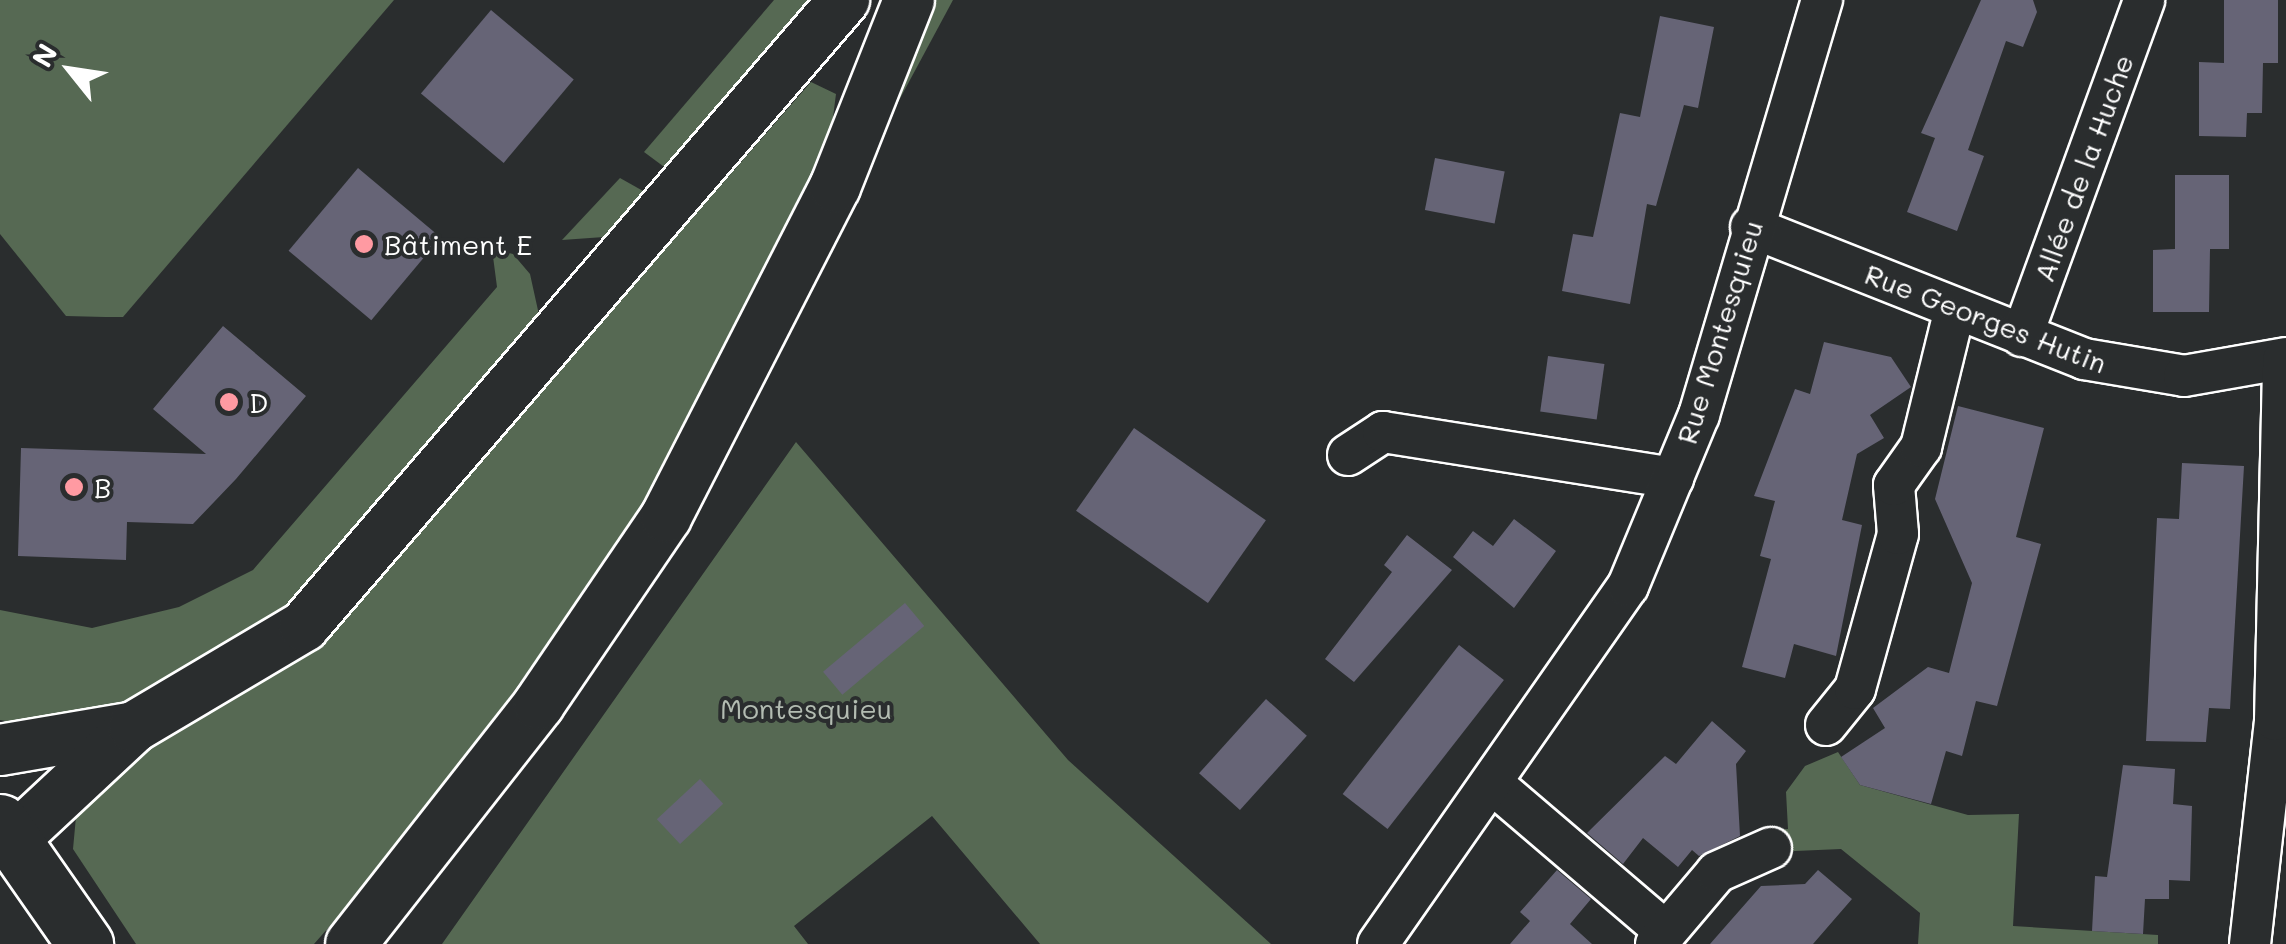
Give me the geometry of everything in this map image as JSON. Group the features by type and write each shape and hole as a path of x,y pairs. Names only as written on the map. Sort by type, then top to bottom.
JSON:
{"main road":[{"path":"7,831 85,944"}],"street":[{"path":"7,831 134,727 304,626 793,68 844,0"},
{"path":"355,933 539,704 666,517 754,357 865,110 909,0"},
{"name":"Rue Montesquieu","path":"1378,944 1494,785 1628,586 1673,478 1822,0"},
{"name":"Allée de la Huche","path":"2022,336 2144,0"},
{"path":"793,68 822,50 845,52 860,72 865,110"},
{"name":"Rue Georges Hutin","path":"1751,227 2084,359 2184,376 2284,359"},
{"path":"1826,725 1855,688 1898,534 1894,486 1920,447 1955,308"},
{"path":"2250,944 2275,720 2284,359"},
{"path":"1348,455 1383,432 1673,478"},
{"path":"0,750 134,727"},
{"path":"1494,785 1661,938 1717,872 1771,848"}],"green space":[{"path":"0,0 394,0 123,317 105,317 66,316 0,234"},
{"path":"774,0 819,0 671,172 644,152"},
{"path":"926,0 953,0 875,145"},
{"path":"811,82 836,94 829,148 645,505 423,820 314,944 136,944 73,849 78,795 364,593"},
{"path":"620,178 652,196 618,236 562,240"},
{"path":"492,249 513,254 530,274 541,324 317,587 237,648 136,701 31,725 0,720 0,610 92,628 179,607 253,570 497,287"},
{"name":"Montesquieu","path":"796,442 1068,760 1271,944 1040,944 932,816 794,926 808,944 442,944"},
{"path":"1838,752 1860,785 1968,815 2019,814 2013,926 2158,935 2158,944 1918,944 1920,913 1841,849 1773,852 1773,830 1788,829 1786,792 1805,766"}],"building":[{"path":"1981,0 2033,0 2037,12 2023,47 2006,41 1968,150 1984,156 1957,231 1907,212 1935,138 1921,133"},
{"path":"2224,0 2278,0 2278,63 2263,63 2262,113 2247,113 2246,137 2199,136 2199,62 2224,63"},
{"path":"491,10 574,79 504,163 421,93"},
{"path":"1660,16 1714,27 1698,108 1684,105 1656,206 1647,204 1630,304 1562,291 1573,234 1593,237 1620,113 1640,117"},
{"path":"1435,158 1505,172 1495,224 1425,210"},
{"name":"Bâtiment E","path":"358,168 441,237 371,320 289,251"},
{"path":"2175,175 2229,175 2229,249 2210,249 2209,312 2153,312 2153,250 2175,249"},
{"path":"223,326 306,396 236,479 193,524 127,522 126,560 18,556 21,448 206,454 153,409"},
{"path":"1824,342 1891,357 1911,387 1870,415 1884,438 1857,454 1842,520 1862,525 1836,656 1794,644 1785,678 1742,667 1771,559 1760,556 1775,501 1754,496 1795,389 1810,394"},
{"path":"1548,356 1604,364 1597,419 1540,411"},
{"path":"1958,406 2044,428 2016,537 2041,544 1997,706 1976,701 1962,756 1946,751 1931,804 1860,785 1841,757 1885,728 1873,708 1928,667 1949,673 1972,583 1935,499"},
{"path":"1134,428 1266,520 1208,603 1076,511"},
{"path":"2182,463 2244,466 2230,709 2209,708 2206,742 2146,741 2157,518 2179,519"},
{"path":"1514,519 1556,551 1514,608 1453,557 1473,531 1493,546"},
{"path":"1407,535 1452,570 1354,682 1325,659 1392,572 1384,565"},
{"path":"905,603 924,626 842,695 823,672"},
{"path":"1459,645 1504,680 1388,829 1343,794"},
{"path":"1266,699 1307,736 1240,810 1199,773"},
{"path":"1712,721 1746,751 1736,764 1740,836 1699,856 1692,850 1678,867 1643,838 1623,864 1587,833 1665,756 1676,764"},
{"path":"2123,765 2175,769 2173,804 2192,806 2190,881 2169,880 2169,899 2145,899 2143,934 2092,931 2095,876 2107,877"},
{"path":"700,779 723,804 680,844 657,819"},
{"path":"1557,870 1591,899 1570,924 1592,944 1510,944 1530,921 1520,912"},
{"path":"1818,870 1852,899 1813,944 1710,944 1761,886 1805,884"}],"place":[{"name":"Bâtiment E","path":"364,244"},
{"name":"D","path":"229,402"},
{"name":"B","path":"74,487"}]}
